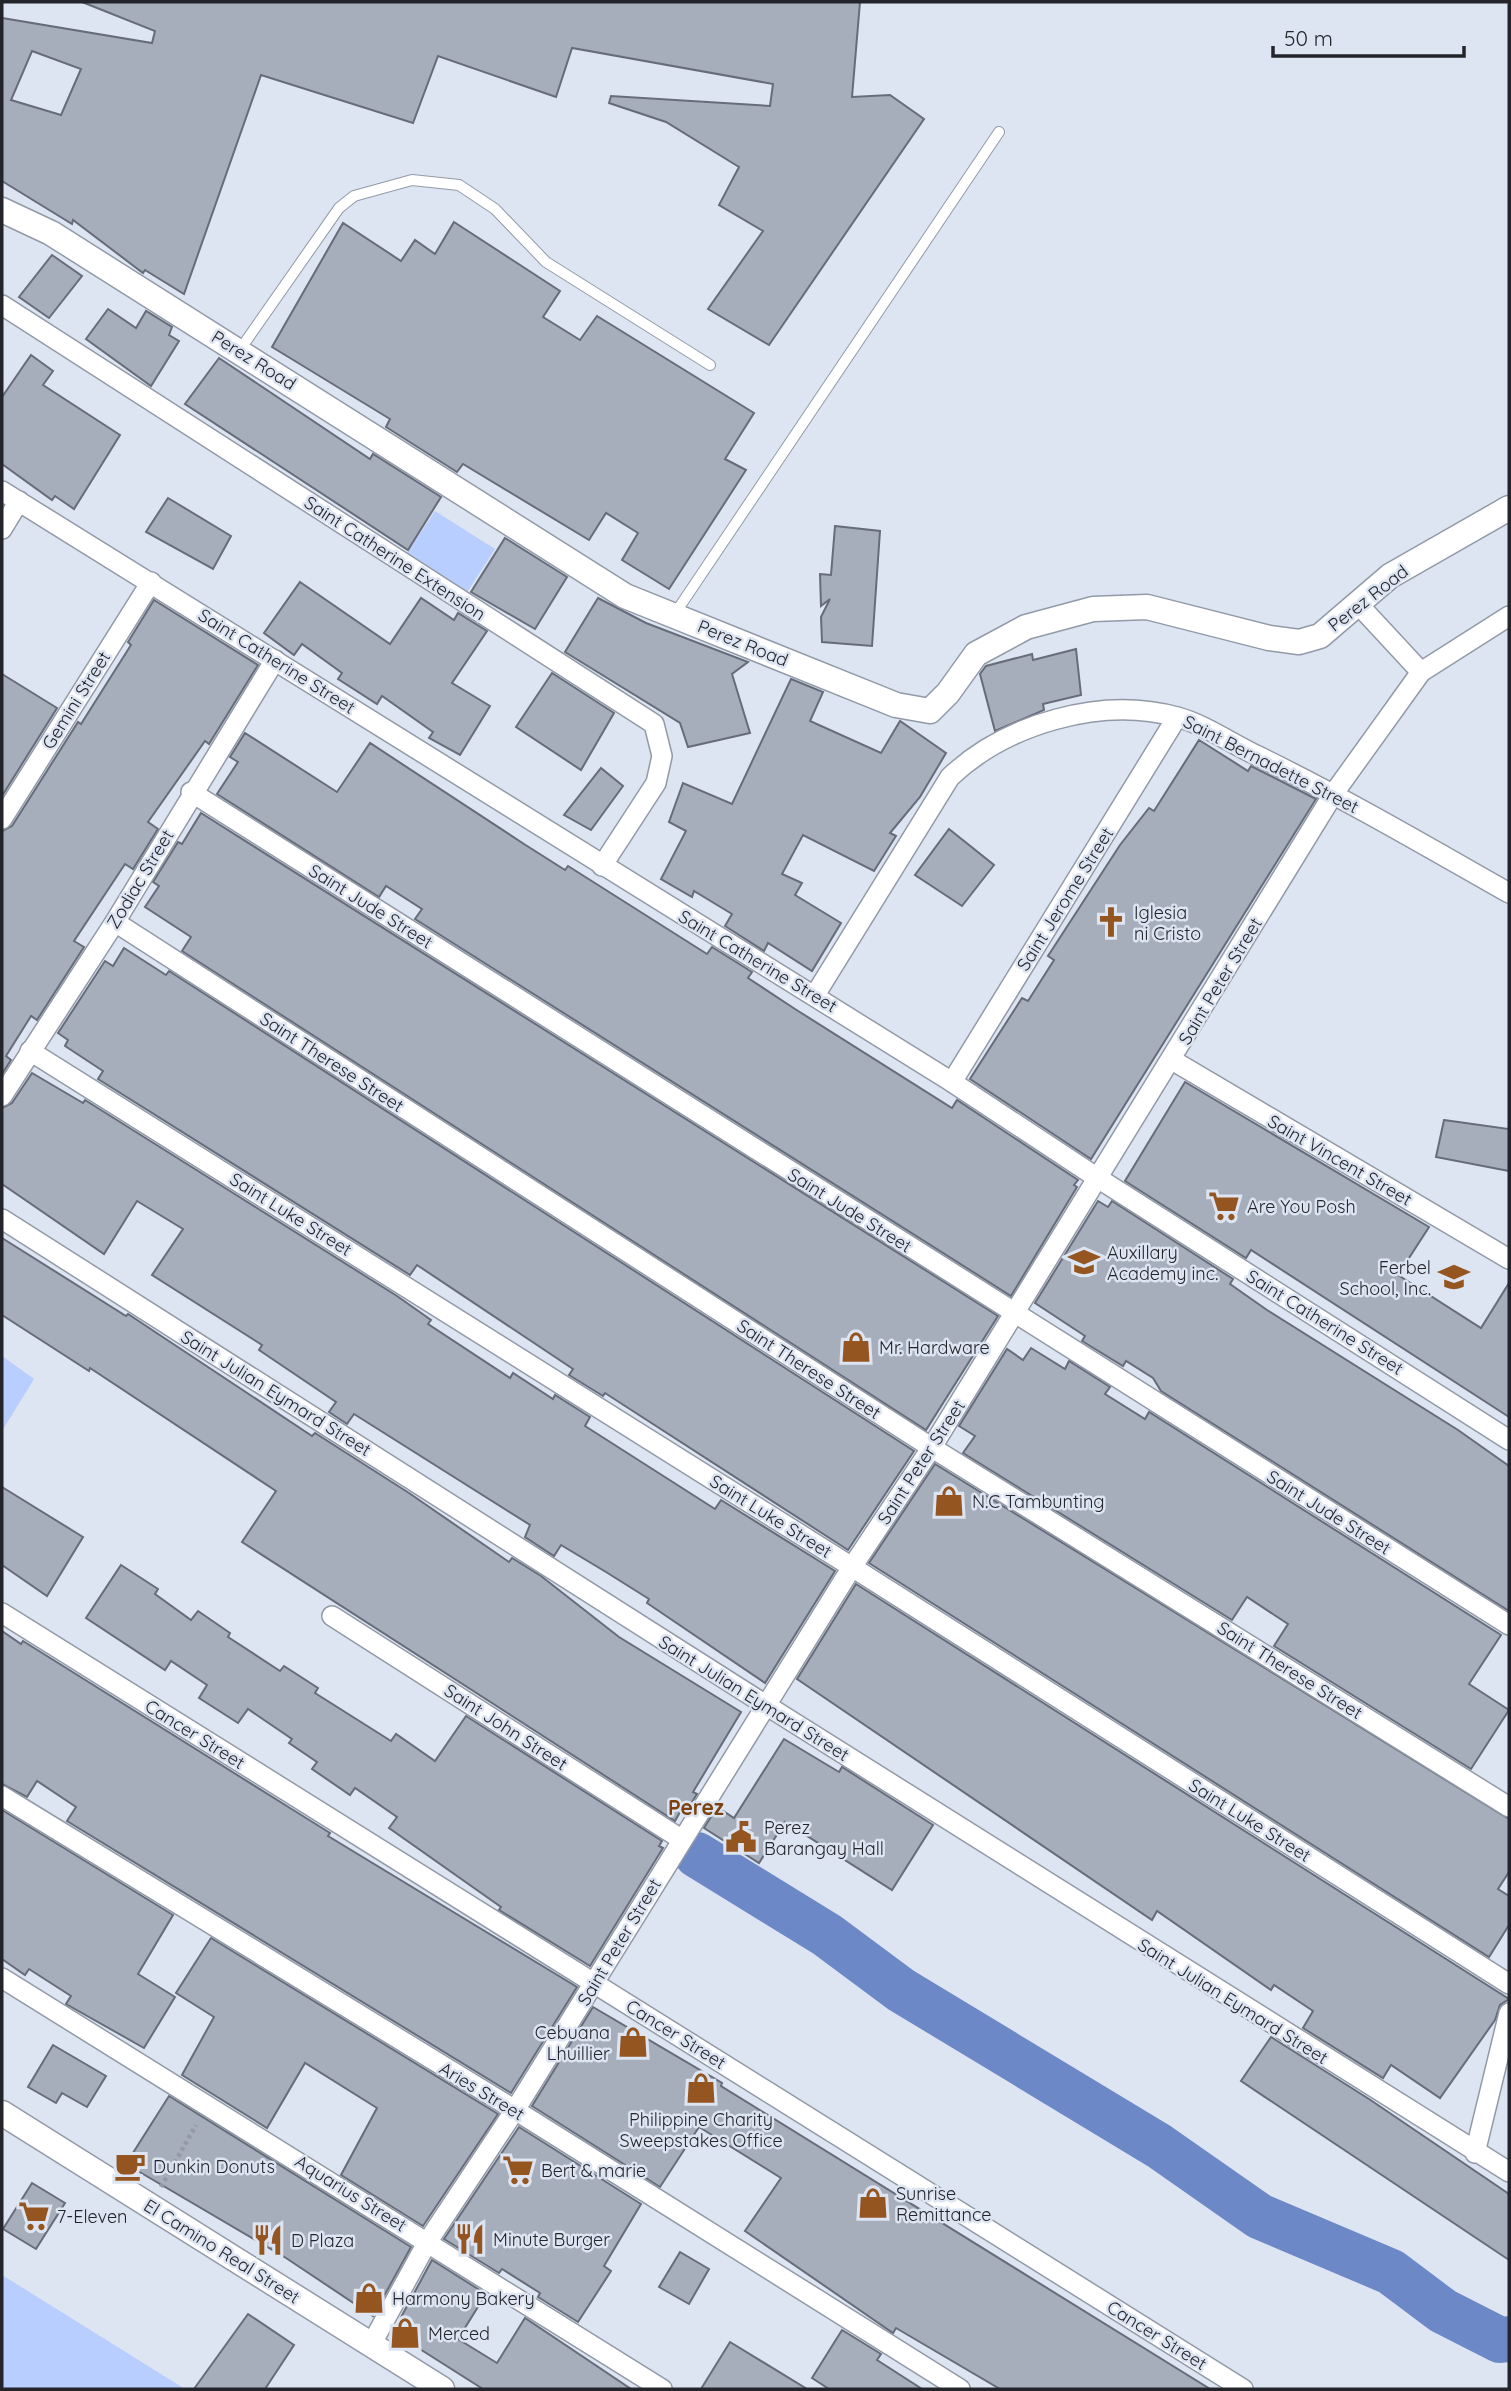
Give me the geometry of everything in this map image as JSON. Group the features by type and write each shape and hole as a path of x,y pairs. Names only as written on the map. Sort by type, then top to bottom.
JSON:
{"street":[{"name":"Perez Road","path":"2,210 51,233 625,596 896,705 930,711 948,693 976,654 1026,627 1093,609 1146,607 1269,638 1299,642 1320,636 1390,576 1509,508"},
{"name":"Saint Catherine Extension","path":"2,305 654,724 662,756 656,783 602,866"},
{"name":"Saint Catherine Street","path":"2,491 602,866 815,995 1509,1440"},
{"path":"2,529 19,501"},
{"name":"Gemini Street","path":"2,819 151,582"},
{"path":"1357,603 1420,672"},
{"name":"Saint Peter Street","path":"371,2345 428,2241 515,2110 681,1839 768,1707 852,1566 932,1447 1334,793 1420,672 1509,616"},
{"name":"Zodiac Street","path":"2,1096 115,922 191,792 275,660"},
{"name":"Saint Bernadette Street","path":"815,995 950,777 972,755 1026,728 1055,720 1127,710 1177,717 1334,793 1509,893"},
{"name":"Saint Jerome Street","path":"952,1082 1177,717"},
{"name":"Saint Jude Street","path":"191,792 1509,1625"},
{"name":"Saint Therese Street","path":"115,922 932,1447 1509,1807"},
{"name":"Saint Luke Street","path":"30,1051 852,1566 1509,1984"},
{"name":"Saint Vincent Street","path":"1172,1060 1508,1255"},
{"name":"Saint Julian Eymard Street","path":"2,1219 768,1707 1509,2172"},
{"name":"Cancer Street","path":"2,1613 1243,2389"},
{"name":"Saint John Street","path":"332,1616 681,1839"},
{"name":"Aries Street","path":"2,1796 515,2110 960,2389"},
{"name":"Aquarius Street","path":"2,1978 662,2389"},
{"path":"1475,2153 1509,2013"},
{"name":"El Camino Real Street","path":"2,2113 442,2389"}],"lane":[{"path":"674,616 999,132"},
{"path":"239,351 339,208 354,196 412,180 459,185 495,209 546,261 709,365"}],"path":[{"path":"150,2206 208,2104"}],"shaded area":[{"path":"435,511 495,549 466,594 406,555"},
{"path":"2,1356 34,1379 2,1431"},
{"path":"2,2275 185,2389 2,2389"}],"building":[{"path":"82,2 860,2 852,97 890,95 924,119 769,345 708,309 763,231 719,205 739,167 666,122 609,103 611,96 770,106 773,84 572,48 556,97 438,56 413,123 261,75 184,294 145,270 143,273 73,220 72,224 2,181 2,18 152,43 155,31","holes":["32,51 81,69 61,115 11,100"]},
{"path":"454,222 560,291 543,317 580,340 597,316 754,413 725,459 746,470 669,589 622,560 638,533 606,513 589,540 463,464 457,472 386,427 390,419 272,347 343,223 401,261 415,240 435,254"},
{"path":"52,255 82,276 49,318 19,297"},
{"path":"108,309 136,328 146,311 172,327 169,335 179,341 151,386 86,339"},
{"path":"31,355 53,371 43,385 120,435 74,509 55,496 52,500 2,464 2,397"},
{"path":"219,358 370,459 373,454 441,497 408,550 185,404"},
{"path":"168,498 231,536 213,569 146,532"},
{"path":"835,526 880,531 872,646 822,642 821,617 830,599 821,606 820,574 831,575"},
{"path":"505,538 567,577 535,629 471,592"},
{"path":"300,582 390,644 421,598 454,620 458,613 487,631 452,683 490,706 460,755 429,738 433,732 382,696 377,704 338,679 342,673 302,644 294,655 264,633"},
{"path":"598,598 646,623 748,662 732,674 750,733 688,747 680,723 565,652"},
{"path":"154,600 258,665 209,744 205,741 148,822 158,829 133,869 125,864 74,941 84,947 37,1020 31,1016 6,1056 11,1060 2,1074 2,831 12,826 78,722 81,724 131,645 128,642"},
{"path":"1076,649 1081,695 1043,704 1044,710 995,731 980,674 986,666 1032,654 1033,660"},
{"path":"552,673 614,713 581,770 516,727"},
{"path":"2,674 57,708 2,796"},
{"path":"791,679 823,692 810,721 881,753 900,721 946,753 920,797 890,833 896,836 874,871 803,835 782,874 802,883 795,895 841,923 812,971 768,943 764,951 725,926 732,914 694,891 692,897 661,879 686,831 669,822 683,783 732,804"},
{"path":"245,733 337,792 370,743 565,870 568,866 707,954 712,947 752,972 748,978 795,1009 952,1108 957,1100 1078,1180 1074,1185 1077,1187 1011,1296 415,919 422,909 386,886 379,897 217,794 238,762 230,757"},
{"path":"1199,740 1248,771 1251,766 1316,799 1091,1159 970,1079 1022,998 1028,1001 1054,960 1048,956 1120,845 1149,808 1154,811"},
{"path":"601,768 623,786 591,830 564,815"},
{"path":"201,813 998,1316 926,1430 182,951 191,937 145,907 159,886 153,882 178,842 182,844"},
{"path":"949,829 994,865 962,906 915,875"},
{"path":"124,948 166,975 169,971 914,1451 848,1550 605,1393 603,1396 569,1375 573,1369 417,1265 410,1275 98,1079 103,1071 65,1046 68,1040 58,1033 105,961 113,966"},
{"path":"32,1073 83,1103 85,1100 397,1296 431,1320 428,1324 510,1378 513,1373 553,1399 555,1395 590,1417 585,1426 715,1509 721,1500 835,1571 765,1683 647,1603 649,1599 606,1572 561,1545 554,1556 525,1537 530,1525 354,1414 347,1424 329,1412 336,1402 259,1350 262,1345 152,1275 183,1229 137,1201 104,1254 2,1184 2,1108 12,1103"},
{"path":"1185,1082 1429,1227 1398,1275 1481,1328 1509,1283 1509,1417 1251,1250 1246,1258 1125,1181"},
{"path":"1444,1120 1509,1129 1509,1171 1436,1157"},
{"path":"1098,1201 1108,1207 1112,1201 1233,1279 1230,1284 1267,1310 1458,1430 1509,1466 1509,1611 1161,1391 1153,1378 1126,1361 1123,1366 1082,1341 1085,1336 1035,1303"},
{"path":"2,1238 126,1316 128,1314 312,1436 315,1433 409,1493 509,1562 512,1558 541,1576 619,1637 741,1712 693,1792 697,1794 684,1815 680,1812 675,1821 242,1542 276,1491 90,1368 89,1371 2,1315"},
{"path":"1031,1348 1065,1369 1069,1361 1110,1387 1105,1394 1145,1419 1149,1412 1501,1635 1469,1684 1509,1710 1471,1769 1274,1646 1288,1624 1247,1597 1232,1620 963,1453 975,1436 959,1426 1007,1349 1023,1360"},
{"path":"935,1464 1509,1819 1509,1872 1498,1889 1509,1896 1509,1925 1489,1957 869,1563"},
{"path":"2,1487 83,1537 47,1596 2,1565"},
{"path":"121,1565 158,1589 155,1594 191,1620 198,1611 230,1633 228,1637 280,1671 284,1666 318,1688 315,1693 391,1741 396,1734 435,1761 466,1716 662,1841 659,1846 663,1848 590,1966 499,1910 501,1907 389,1828 397,1817 355,1788 350,1795 312,1769 317,1762 289,1743 292,1739 248,1709 238,1723 199,1698 207,1685 171,1661 165,1670 86,1618"},
{"path":"856,1584 1509,1999 1500,2005 1495,2020 1440,2098 1391,2065 1383,2078 1303,2028 1313,2011 1274,1985 1271,1990 1157,1911 1152,1920 797,1679"},
{"path":"2,1631 21,1644 23,1641 330,1833 328,1836 577,1987 511,2093 67,1821 76,1807 37,1781 27,1797 2,1784"},
{"path":"784,1739 839,1772 842,1767 933,1825 892,1890 785,1822 759,1863 704,1828 717,1807 734,1818"},
{"path":"2,1810 173,1915 138,1974 175,1997 144,2048 66,2004 71,1996 29,1969 25,1975 2,1959"},
{"path":"211,1938 498,2114 423,2226 341,2175 377,2108 305,2063 267,2128 182,2075 214,2017 176,1993"},
{"path":"593,2007 722,2083 721,2086 1210,2389 1000,2389 896,2328 893,2333 745,2231 781,2178 699,2127 660,2187 532,2106"},
{"path":"1271,2037 1369,2099 1509,2194 1509,2260 1241,2081"},
{"path":"53,2045 106,2076 87,2107 62,2093 56,2103 28,2087"},
{"path":"169,2096 411,2247 373,2316 286,2258 126,2164"},
{"path":"519,2127 641,2204 604,2266 611,2271 578,2322 538,2297 540,2293 502,2269 499,2273 444,2239"},
{"name":"7-Eleven","path":"32,2183 65,2203 36,2249 3,2229"},
{"path":"680,2252 709,2269 689,2304 659,2287"},
{"path":"432,2260 486,2294 458,2339 497,2363 525,2318 631,2389 483,2389 393,2332"},
{"path":"248,2314 294,2345 265,2389 194,2389"},
{"path":"842,2330 881,2354 877,2360 922,2389 829,2389 812,2378"},
{"path":"730,2342 807,2389 701,2389"}],"waterway":[{"path":"697,1855 827,1935 901,1990 1159,2146 1259,2216 1391,2272 1443,2311 1500,2340 1509,2339"}],"place":[{"name":"Iglesia ni Cristo","path":"1111,922"},
{"name":"Are You Posh","path":"1224,1206"},
{"name":"Auxillary Academy inc.","path":"1084,1262"},
{"name":"Ferbel School, Inc.","path":"1454,1277"},
{"name":"Mr. Hardware","path":"856,1347"},
{"name":"N.C Tambunting","path":"949,1501"},
{"name":"Perez Barangay Hall","path":"741,1837"},
{"name":"Cebuana Lhuillier","path":"633,2042"},
{"name":"Philippine Charity Sweepstakes Office","path":"701,2088"},
{"name":"Dunkin Donuts","path":"130,2166"},
{"name":"Bert & marie","path":"518,2170"},
{"name":"Sunrise Remittance","path":"873,2203"},
{"name":"7-Eleven","path":"34,2216"},
{"name":"Minute Burger","path":"470,2239"},
{"name":"D Plaza","path":"268,2240"},
{"name":"Harmony Bakery","path":"369,2298"},
{"name":"Merced","path":"405,2333"}],"district":[{"name":"Perez","path":"696,1807"}]}
